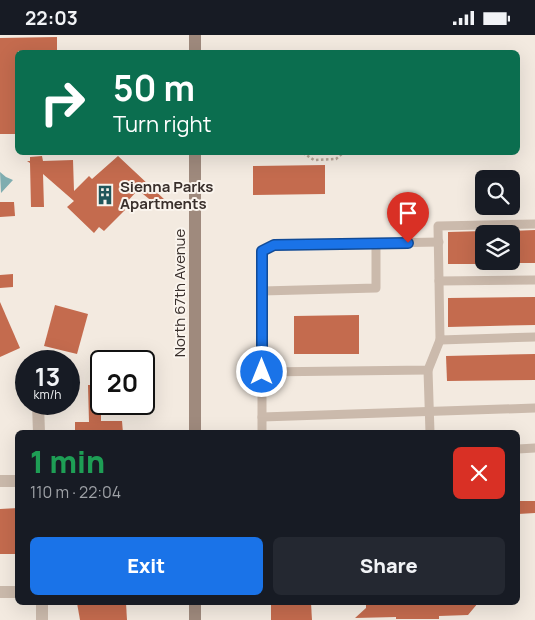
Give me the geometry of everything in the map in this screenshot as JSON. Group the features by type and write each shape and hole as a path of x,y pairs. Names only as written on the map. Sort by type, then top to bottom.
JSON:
{"main road":[{"path":"195,35 195,50"},
{"name":"North 67th Avenue","path":"195,155 195,430"},
{"path":"195,605 195,620"}],"street":[{"path":"38,415 39,430"},
{"path":"0,481 15,481"},
{"path":"0,593 15,592"},
{"path":"42,605 42,620"}],"lane":[{"path":"430,430 428,370 440,340 438,226 535,224"},
{"path":"262,430 262,251 274,245 439,242"},
{"path":"262,291 376,289 376,243"},
{"path":"439,281 535,279"},
{"path":"440,340 535,337"},
{"path":"262,372 428,370"},
{"path":"262,417 535,408"},
{"path":"520,449 535,448"}],"path":[{"path":"306,155 314,160 336,159 341,155"}],"water":[{"path":"0,172 13,180 1,193"}],"building":[{"path":"57,37 57,50 15,50 15,134 0,134 0,38"},
{"path":"42,156 43,161 73,160 74,191 89,176 92,179 118,156 165,200 159,207 138,190 122,207 125,210 104,231 99,227 94,233 67,207 74,201 43,174 44,207 31,207 30,163 27,161 30,161 30,157"},
{"path":"325,165 325,194 253,195 253,166"},
{"path":"0,202 14,202 15,216 0,217"},
{"path":"535,230 535,263 520,263 520,231"},
{"path":"475,231 475,264 448,264 448,232"},
{"path":"13,274 13,287 0,288 0,275"},
{"path":"535,297 535,325 448,327 448,298"},
{"path":"0,302 20,348 0,357"},
{"path":"55,305 88,314 78,350 60,350 44,346"},
{"path":"359,315 359,354 294,354 294,316"},
{"path":"535,354 535,380 447,381 446,356"},
{"path":"88,385 90,385 90,415 101,415 101,421 122,421 123,430 75,430 75,422 89,422"},
{"path":"520,501 535,501 535,513 520,514"},
{"path":"15,508 15,554 0,554 0,509"},
{"path":"77,605 126,605 127,620 80,620"},
{"path":"271,605 311,605 312,620 271,620"},
{"path":"366,605 476,605 468,615 439,616 439,619 355,618 366,608"}],"place":[{"name":"Sienna Parks Apartments","path":"105,195"}],"route":[{"path":"262,372 262,251 274,245 408,243"}]}
